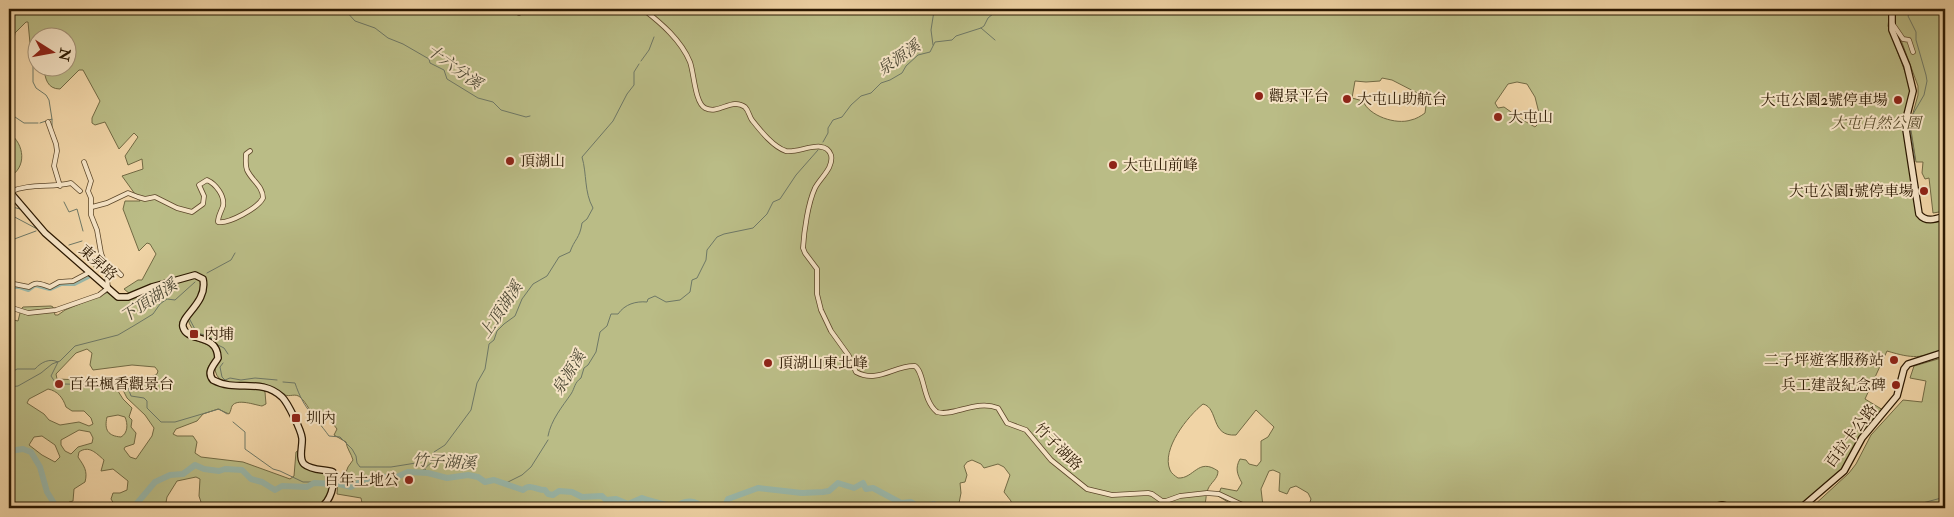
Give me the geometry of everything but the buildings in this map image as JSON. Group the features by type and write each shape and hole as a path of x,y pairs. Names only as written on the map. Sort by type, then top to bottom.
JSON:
{"street":[{"path":"511,9 519,13 527,9"},
{"name":"竹子湖路","path":"643,9 663,25 685,52 692,70 696,90 706,109 717,110 739,104 747,109 752,120 778,147 786,151 822,147 828,150 830,166 815,188 810,202 803,248 817,269 817,294 821,310 831,331 849,356 856,372 866,376 880,376 905,366 915,366 919,369 926,397 937,412 946,413 976,406 998,408 1007,423 1026,430 1051,460 1081,486 1099,493 1129,495 1148,493 1162,501 1166,501 1174,497 1207,493 1226,496 1250,508"},
{"path":"1892,9 1892,30 1913,90 1905,123 1919,214 1923,219 1927,220 1945,216"},
{"path":"1891,21 1903,39 1909,40 1913,52"},
{"path":"48,122 56,144 57,151 54,166 60,186"},
{"path":"92,206 107,203 128,193 138,198 155,197 177,208 192,212 203,204 204,196 198,184 207,180 213,183 221,194 223,203 218,222 226,222 257,206 263,198 262,189 252,178 246,166 246,154 250,151"},
{"path":"9,307 28,313 39,310 49,312 66,308 99,295 108,288 98,230 91,215 92,206 88,192 90,181 84,162"},
{"path":"9,192 25,187 60,186 72,183 80,191"},
{"name":"東昇路","path":"9,192 49,236 114,294 121,298 195,275 203,279 205,286 202,295 196,307 184,319 182,324 186,333 208,340 217,349 218,358 211,368 211,377 217,382 226,385 268,387 283,398 300,430 302,441 301,460 303,464 310,468 334,472 332,492 326,505 320,508"},
{"path":"106,268 117,271 121,275"},
{"path":"9,283 28,287 33,283 37,283 50,287 59,282 73,282 90,272"},
{"name":"百拉卡公路","path":"1800,508 1844,470 1862,438 1897,396 1904,368 1911,362 1945,352"},
{"path":"1710,508 1722,505 1734,508"},
{"path":"1762,508 1774,508"}],"green space":[{"name":"大屯自然公園","path":"9,9 1890,9 1888,26 1911,88 1906,113 1917,214 1919,219 1926,222 1945,218 1945,350 1929,355 1916,356 1887,351 1865,399 1883,410 1845,468 1802,504 1794,507 1767,505 1747,508 1718,503 1712,508 1308,508 1311,499 1308,493 1296,486 1290,488 1287,494 1279,491 1280,473 1273,470 1269,471 1261,489 1263,506 1261,508 1238,508 1218,496 1221,488 1237,491 1242,483 1237,471 1240,459 1257,466 1261,461 1261,441 1268,437 1274,427 1256,410 1236,435 1228,434 1222,432 1211,411 1203,404 1190,416 1178,434 1169,453 1168,462 1171,471 1178,478 1206,466 1218,471 1217,476 1208,489 1203,508 1012,508 1011,501 1004,492 1010,475 1004,467 998,464 984,468 981,464 972,460 964,466 967,475 965,482 960,483 961,493 958,508 363,508 361,498 337,494 338,478 343,480 353,460 346,442 334,435 337,429 327,416 318,421 305,402 298,396 285,395 264,384 235,384 227,382 221,380 217,375 215,368 219,358 219,350 216,345 192,328 188,319 203,294 199,275 130,294 124,289 138,280 142,280 156,254 150,244 147,243 139,251 123,209 125,201 140,201 122,176 143,169 142,159 128,165 125,156 138,137 134,133 119,149 105,122 95,125 92,123 92,118 100,101 83,70 78,71 78,28 29,28 28,22 26,22 15,33 14,39 9,43","holes":["1382,78 1392,80 1427,98 1425,113 1411,120 1391,120 1371,111 1363,101 1352,98 1355,81 1380,81","1517,82 1527,84 1535,97 1541,121 1535,127 1504,107 1498,108 1495,103 1508,84"]},
{"path":"1895,9 1945,9 1945,211 1933,213 1929,178 1925,179 1922,173 1923,162 1916,162 1910,124 1918,95 1918,86 1894,21"},
{"path":"46,78 71,78 60,89 52,87"},
{"path":"9,133 18,143 22,156 19,168 9,177"},
{"path":"196,277 201,282 201,294 180,321 182,331 191,338 213,347 215,358 209,367 207,375 211,381 227,387 262,389 265,392 266,404 262,406 238,402 232,406 229,414 218,409 203,414 197,421 176,429 173,434 177,436 193,436 197,442 195,453 201,457 243,462 290,479 294,476 296,452 299,450 301,464 331,476 329,508 203,508 199,496 200,479 196,477 177,481 167,497 165,508 125,508 126,504 114,504 111,499 113,493 127,490 128,481 113,469 101,471 104,460 86,449 79,452 78,457 86,472 85,482 74,489 73,501 69,502 66,508 9,508 9,477 11,481 12,479 9,471 9,319 18,321 23,307 51,306 55,315 58,315 65,310 108,292 119,299","holes":["87,349 92,353 90,365 93,370 132,365 155,367 158,371 157,374 145,380 129,378 105,381 57,379 56,374 76,353","119,385 127,398 145,415 154,428 152,436 136,459 130,457 124,449 134,444 136,433 131,427 132,420 129,417 132,408 116,388","48,389 52,390 60,395 66,407 72,411 84,411 91,418 93,424 89,426 79,422 60,425 49,420 44,414 27,403 29,399","118,415 125,417 127,428 121,437 108,432 106,425 107,417","79,430 90,432 93,438 92,443 78,447 71,454 65,451 61,445 61,440","42,436 55,445 60,457 55,462 29,445 34,437"]},
{"path":"1945,357 1945,508 1811,508 1849,473 1856,464 1871,435 1903,400 1922,402 1926,381 1910,378 1914,366"}],"waterway":[{"name":"十六分溪","path":"344,9 355,21 375,28 388,38 429,59 430,63 444,70 447,79 478,98 493,102 501,110 526,117 530,116"},
{"name":"泉源溪","path":"823,142 833,120 842,117 861,96 871,93 881,83 902,73 906,66 918,55 930,52 935,42 952,40 956,36 981,28 988,18 999,9"},
{"path":"1911,9 1908,16 1916,32 1916,40 1927,81 1924,95 1909,121 1915,160"},
{"path":"933,45 931,30 934,11"},
{"path":"981,28 995,40"},
{"name":"上頂湖溪","path":"641,61 649,50 654,37"},
{"name":"上頂湖溪","path":"423,473 424,469 432,462 434,452 445,445 471,410 477,383 485,369 489,344 494,340 497,331 515,316 522,299 533,284 547,276 559,257 570,252 580,232 582,223 587,219 593,208 588,196 582,157 613,121 627,94 634,85 634,72 639,64"},
{"path":"33,78 36,88 46,95 49,100 52,119"},
{"path":"9,118 15,117 24,123 38,123"},
{"path":"40,123 52,119 52,127"},
{"name":"泉源溪","path":"548,436 554,419 581,378 584,368 596,352 600,332 607,326 611,314 618,314 627,306 639,302 647,302 648,299 655,296 666,302 680,300 690,292 692,280 697,278 706,260 707,250 717,237 753,228 767,214 773,202 780,199 796,175 818,150"},
{"path":"64,202 69,212 77,209 83,231"},
{"path":"9,206 20,209"},
{"path":"9,214 41,231"},
{"path":"9,241 36,231"},
{"path":"69,245 82,241"},
{"path":"86,249 95,269"},
{"name":"下頂湖溪","path":"207,273 231,260 235,253"},
{"path":"9,286 19,286 28,289 35,284 50,288 61,283 74,283 88,276"},
{"name":"下頂湖溪","path":"9,387 18,386 41,373 52,364 60,361 75,346 118,335 153,314 160,304 167,299 175,300 195,282"},
{"path":"102,295 108,292"},
{"path":"189,318 197,333 209,336 224,348 228,354"},
{"path":"9,374 17,369 35,369 40,364 52,360 58,362 51,376 59,384"},
{"path":"223,363 220,367 222,377 225,380 230,378 241,380 255,378 277,380"},
{"path":"63,384 105,385 120,379 126,383"},
{"path":"283,382 295,383 302,400 310,412 329,436 340,437 352,449 360,467 391,467 416,463 428,473"},
{"path":"127,385 131,396 144,398 147,401 147,408 161,422 175,422 219,409 227,414"},
{"path":"233,422 245,432 245,449 273,469 303,482 314,483"},
{"name":"泉源溪","path":"506,483 522,475 531,467 548,440"},
{"name":"竹子湖溪","path":"9,451 23,449 31,452 40,467 47,492 57,508"},
{"name":"竹子湖溪","path":"133,508 155,482 170,475 183,474 195,465 204,469 219,471 225,469 242,470 251,479 262,482 275,490 282,486 307,487 314,483 339,484 351,487 365,479 385,477 392,479 408,472 428,473 447,478 468,475 478,477 485,482 494,480 523,490 528,487 545,490 548,494 553,495 559,491 572,492 582,497 602,496 606,500 616,499 628,504 642,498 676,507 690,502 697,503 704,508"},
{"name":"竹子湖溪","path":"724,508 728,499 758,488 802,493 823,492 829,491 838,483 854,488 863,483 866,489 873,488 901,503 911,502 919,507 934,504 947,508"},
{"path":"9,491 16,508"},
{"path":"1904,508 1945,497"}],"place":[{"name":"觀景平台","path":"1259,96"},
{"name":"大屯山助航台","path":"1347,99"},
{"name":"大屯公園2號停車場","path":"1898,100"},
{"name":"大屯山","path":"1498,117"},
{"name":"頂湖山","path":"510,161"},
{"name":"大屯山前峰","path":"1113,165"},
{"name":"大屯公園1號停車場","path":"1924,191"},
{"name":"內埔","path":"194,334"},
{"name":"二子坪遊客服務站","path":"1894,360"},
{"name":"頂湖山東北峰","path":"768,363"},
{"name":"百年楓香觀景台","path":"59,384"},
{"name":"兵工建設紀念碑","path":"1896,385"},
{"name":"圳內","path":"296,418"},
{"name":"百年土地公","path":"409,480"}]}
